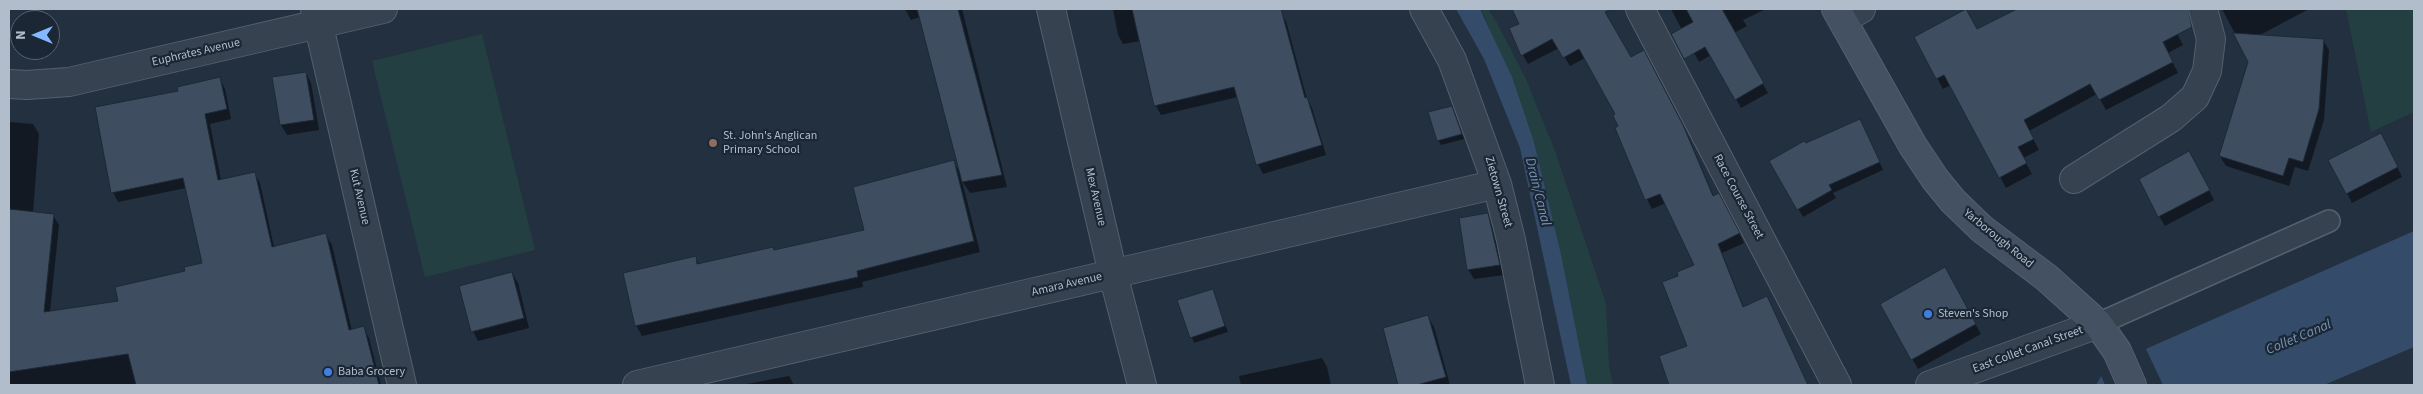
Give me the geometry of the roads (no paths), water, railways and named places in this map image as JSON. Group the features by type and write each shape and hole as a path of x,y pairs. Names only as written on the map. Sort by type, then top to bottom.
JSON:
{"main road":[{"name":"Yarborough Road","path":"1846,12 1913,146 1953,201 1982,229 2047,278 2098,324 2117,351 2132,385"}],"street":[{"name":"Euphrates Avenue","path":"9,84 27,85 69,82 317,16 382,9"},
{"name":"Mex Avenue","path":"1051,9 1142,385"},
{"name":"Zietown Street","path":"1424,9 1452,60 1497,184 1511,240 1540,385"},
{"name":"Race Course Street","path":"1640,9 1836,385"},
{"path":"2074,179 2170,118 2194,98 2207,71 2211,39 2202,9"},
{"name":"Kut Avenue","path":"317,16 402,385"},
{"name":"Amara Avenue","path":"637,385 1497,184"},
{"name":"East Collet Canal Street","path":"1930,385 2098,324"}],"lane":[{"path":"2098,324 2329,221"}],"water":[{"name":"Drain/Canal","path":"1456,9 1480,9 1512,77 1534,142 1561,254 1587,385 1571,385 1520,148 1484,59"},
{"name":"Collet Canal","path":"2414,231 2414,347 2324,385 2096,385 2107,366"}],"place":[{"name":"St. John's Anglican Primary School","path":"713,143"},
{"name":"Steven's Shop","path":"1928,314"},
{"name":"Baba Grocery","path":"328,372"}]}
